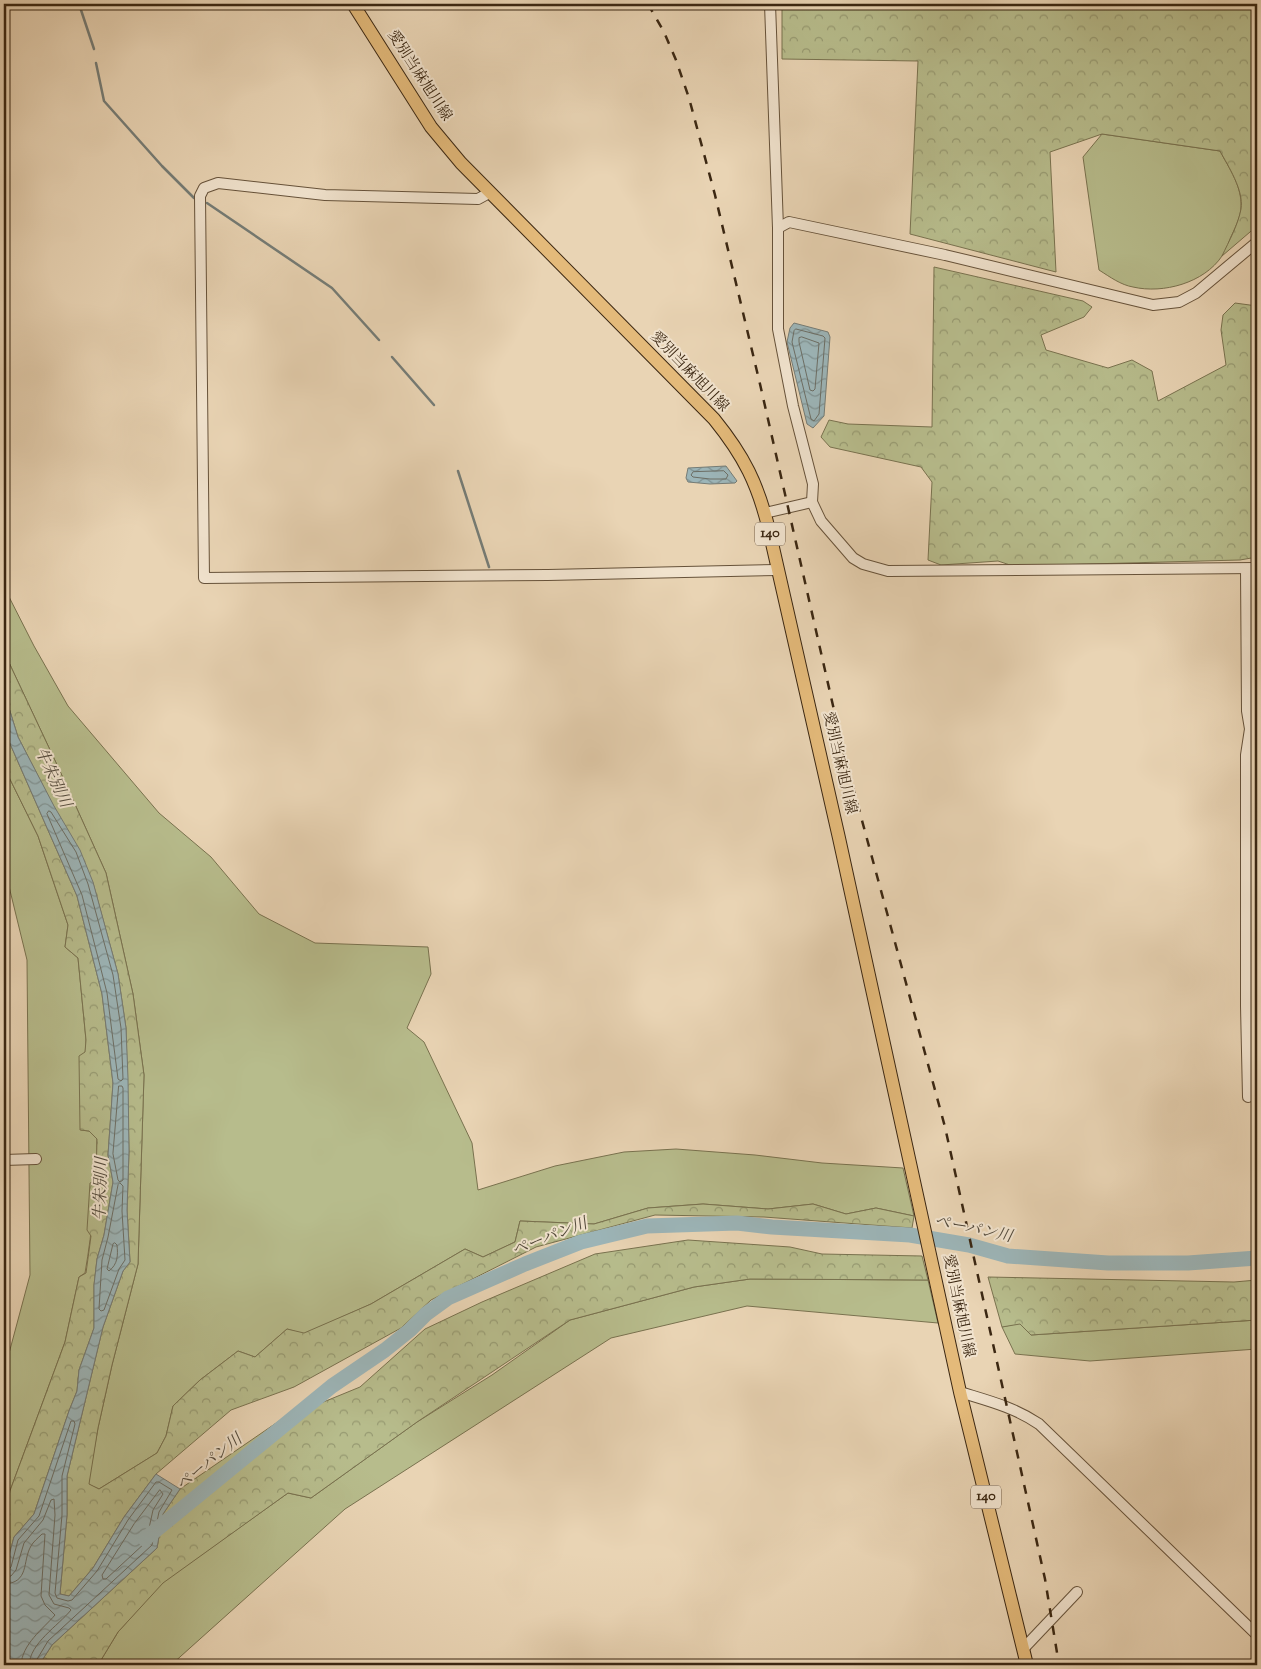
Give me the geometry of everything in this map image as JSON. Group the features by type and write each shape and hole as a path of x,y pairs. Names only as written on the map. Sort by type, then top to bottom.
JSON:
{"main road":[{"name":"愛別当麻旭川線","path":"353,4 431,127 461,163 714,420 734,444 748,467 765,513 839,838 960,1392 1027,1665"}],"street":[{"path":"770,4 778,228 778,329 793,406 813,484 812,502 821,522 853,558 863,564 882,570 1257,568"},
{"path":"489,193 478,199 325,195 218,183 204,188 200,196 204,578 548,575 778,570"},
{"path":"778,228 789,222 945,255 1153,305 1179,302 1196,293 1257,242"},
{"path":"765,513 812,502"},
{"path":"1246,569 1247,711 1250,729 1246,755 1248,1098"},
{"path":"1250,729 1257,742"},
{"path":"4,1160 36,1159"},
{"path":"960,1392 1008,1406 1039,1424 1257,1635"},
{"path":"1023,1649 1077,1592"}],"green space":[{"path":"782,4 1257,4 1257,226 1222,256 1238,221 1241,202 1235,178 1220,151 1102,134 1050,152 1056,272 910,234 918,61 782,59"},
{"path":"1102,134 1220,151 1237,185 1241,199 1241,211 1225,252 1205,273 1194,280 1182,284 1157,289 1145,289 1124,284 1099,270 1083,157"},
{"path":"934,267 1083,301 1092,307 1084,317 1041,335 1046,350 1108,368 1132,360 1152,371 1158,401 1226,365 1221,330 1223,315 1235,303 1257,306 1257,557 1240,560 1013,566 998,561 941,565 928,560 932,482 921,467 830,447 821,437 829,420 848,424 932,427"},
{"path":"1257,580 1257,647 1251,646 1251,581"},
{"path":"4,587 34,646 68,706 159,813 211,857 259,914 315,943 428,947 431,974 407,1028 424,1042 472,1143 478,1190 555,1166 624,1152 676,1149 755,1155 822,1163 903,1168 914,1216 876,1208 846,1214 813,1204 768,1209 703,1204 648,1208 594,1224 520,1221 515,1242 483,1257 465,1249 371,1304 304,1334 287,1329 255,1357 238,1351 200,1380 173,1406 166,1436 157,1453 99,1489 88,1484 112,1365 138,1264 144,1075 133,994 106,873 4,652"},
{"path":"4,652 106,873 133,994 144,1075 138,1264 112,1365 98,1428 89,1484 99,1489 157,1453 166,1436 173,1406 200,1380 238,1351 255,1357 287,1329 304,1333 371,1304 465,1249 483,1257 515,1242 520,1221 594,1224 648,1208 703,1204 768,1209 813,1204 846,1214 876,1208 914,1216 912,1228 764,1217 655,1215 536,1247 431,1300 401,1328 294,1387 231,1410 156,1474 124,1517 93,1568 69,1596 60,1594 67,1515 67,1476 103,1327 123,1271 130,1262 127,1210 129,1151 126,1028 118,974 93,883 18,737 4,692"},
{"path":"4,730 77,896 102,994 113,1083 108,1155 113,1182 104,1235 97,1259 94,1285 94,1328 79,1370 77,1391 34,1514 14,1537 4,1574 4,1507 65,1342 79,1277 86,1273 91,1236 87,1230 90,1183 96,1181 97,1139 89,1131 80,1130 79,1056 85,1052 86,1040 78,958 65,947 68,925 38,836 4,767"},
{"path":"4,767 38,836 68,925 65,947 78,958 86,1040 81,1130 89,1131 97,1139 94,1206 85,1273 79,1277 65,1342 4,1507 4,1372 30,1275 27,960 4,866"},
{"path":"688,1240 790,1247 822,1254 922,1256 928,1280 750,1279 694,1287 570,1320 417,1422 311,1498 288,1493 163,1583 118,1632 98,1665 39,1665 52,1645 157,1548 163,1514 180,1489 282,1419 360,1387 425,1329 482,1302 595,1254"},
{"path":"988,1277 1234,1282 1257,1280 1257,1320 1031,1335 1020,1324 1002,1327"},
{"path":"750,1279 928,1280 938,1323 747,1306 611,1338 345,1509 171,1665 98,1665 118,1632 162,1583 288,1493 311,1498 417,1422 492,1375 570,1320 694,1287"},
{"path":"1257,1320 1257,1349 1090,1361 1015,1354 1002,1327 1020,1323 1031,1335"}],"water":[{"path":"794,323 828,332 830,337 824,416 813,428 807,424 787,342 790,328"},
{"path":"726,466 737,481 735,483 710,484 688,482 686,478 688,468"},
{"name":"牛朱別川","path":"4,692 18,737 54,806 80,850 93,882 118,974 126,1028 129,1151 127,1210 130,1262 123,1271 103,1327 67,1476 67,1515 60,1594 69,1596 93,1568 124,1517 156,1474 180,1489 163,1514 157,1548 52,1645 39,1665 4,1665 4,1574 14,1537 34,1514 77,1391 79,1370 94,1328 94,1285 97,1259 104,1235 113,1182 108,1155 113,1083 102,994 77,896 4,730"}],"waterway":[{"path":"79,4 94,49"},
{"path":"96,63 104,101 162,166 194,198"},
{"path":"207,203 332,288 379,340"},
{"path":"392,357 434,405"},
{"path":"458,471 489,567"},
{"name":"ペーパン川","path":"145,1539 332,1386 385,1350 426,1314 448,1298 581,1242 647,1226 737,1223 772,1227 910,1235 969,1245 1008,1256 1108,1263 1188,1263 1257,1258"}],"railway":[{"path":"648,4 664,32 676,60 689,98 715,195 844,754 945,1127 1045,1579 1059,1665"}]}
